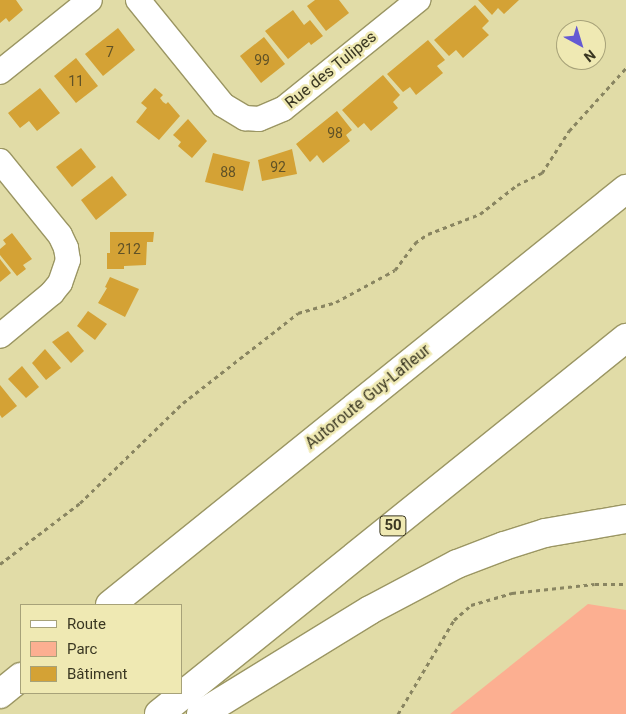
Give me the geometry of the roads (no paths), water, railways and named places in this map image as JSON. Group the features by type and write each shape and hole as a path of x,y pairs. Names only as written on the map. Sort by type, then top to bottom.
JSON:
{"highway":[{"name":"Autoroute Guy-Lafleur","path":"111,604 626,189"},
{"name":"50","path":"159,714 626,338"},
{"path":"201,714 370,610 457,564 545,533 626,519"},
{"path":"0,694 20,678"}],"street":[{"path":"0,72 90,0"},
{"name":"Rue des Tulipes","path":"138,0 223,104 245,118 259,119 283,109 418,0"},
{"path":"0,161 60,235 68,260 60,284 52,293 0,336"}]}
